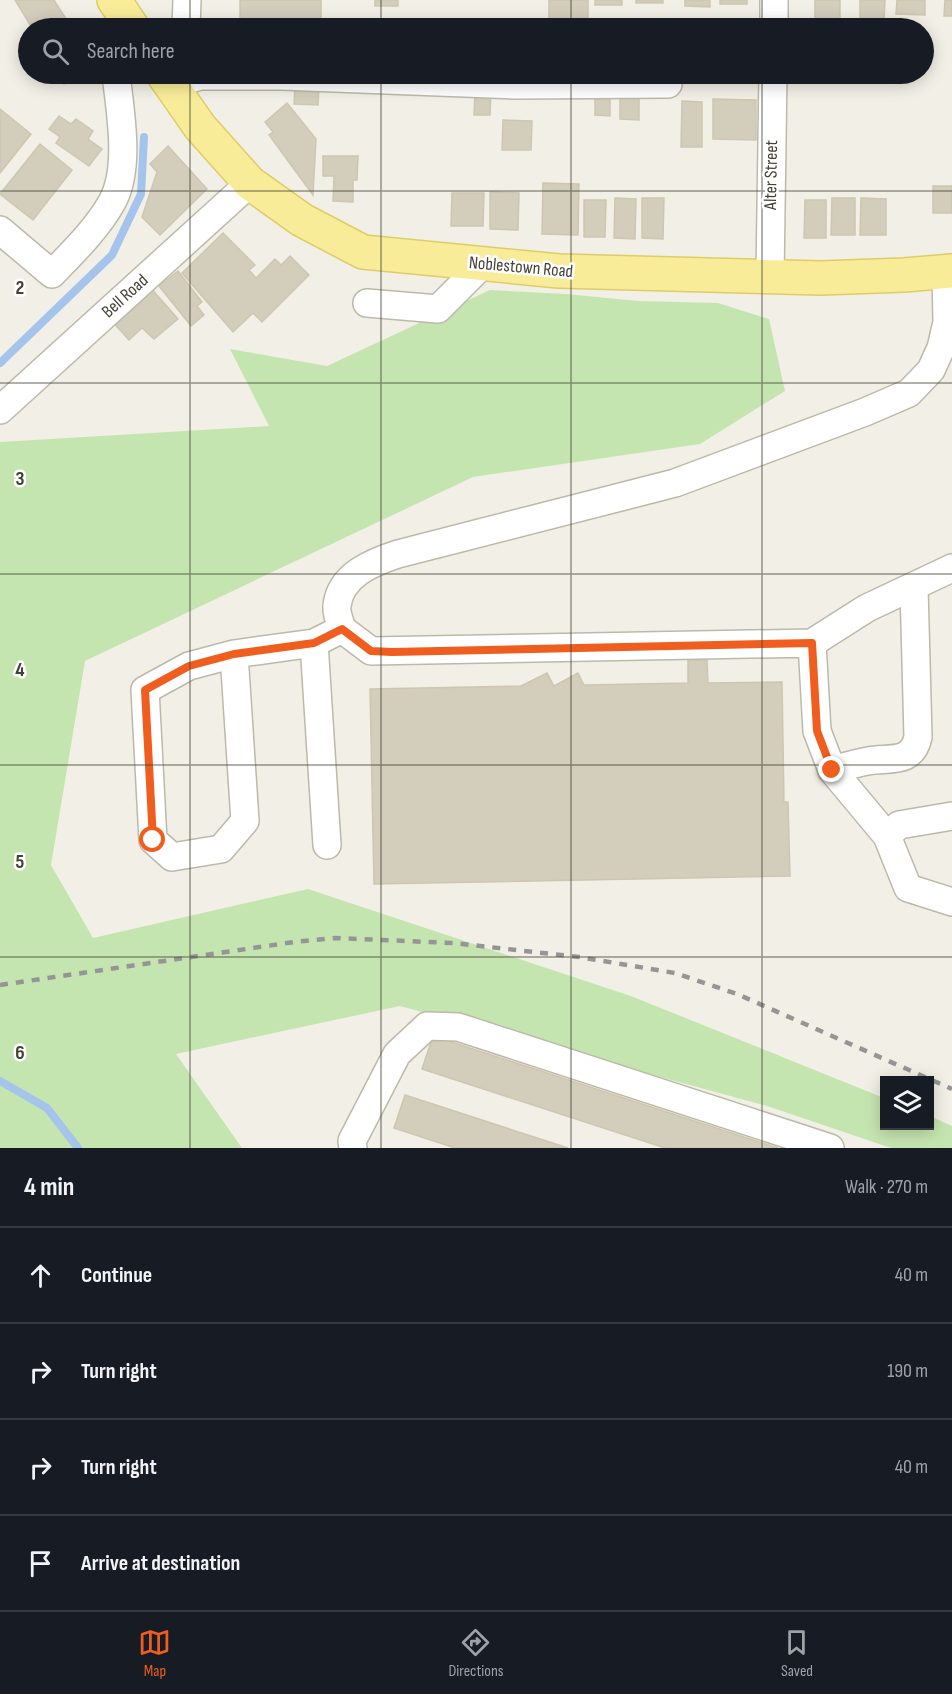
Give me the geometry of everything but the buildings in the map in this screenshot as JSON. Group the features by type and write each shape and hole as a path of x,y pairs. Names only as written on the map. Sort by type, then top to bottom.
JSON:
{"main road":[{"path":"114,0 126,18"},
{"name":"Noblestown Road","path":"180,84 200,128 250,183 302,220 363,252 559,271 860,277 949,271"}],"street":[{"path":"109,0 111,18"},
{"path":"186,18 187,0"},
{"path":"774,0 774,18"},
{"path":"0,230 52,274 94,227 113,201 122,168 123,146 117,84"},
{"path":"488,84 668,84"},
{"name":"Alter Street","path":"770,276 773,84"},
{"name":"Bell Road","path":"0,410 250,183"},
{"path":"368,303 438,309 483,264"},
{"path":"949,271 947,322 941,348 931,370 909,393 865,412 675,483 374,562 354,574 341,592 337,608 342,629 371,651 382,652 812,643 867,608 952,568"},
{"path":"832,770 872,760 888,761 905,756 916,746 918,737 914,587"},
{"path":"234,654 245,821 221,849 171,857 153,840 145,690 189,666 234,654 314,643 342,629"},
{"path":"314,643 327,845"},
{"path":"812,643 817,731 832,770 887,836 908,888 952,902"},
{"path":"887,836 899,825 952,816"},
{"path":"353,1148 352,1141 397,1054 427,1026 458,1027 830,1148"}],"green space":[{"path":"490,290 566,294 638,301 718,303 769,319 785,391 700,444 473,477 85,661 51,865 93,938 308,889 631,996 880,1096 880,1130 934,1130 934,1118 952,1126 952,1148 891,1148 767,1106 400,1006 176,1054 242,1148 0,1148 0,442 269,426 230,349 327,366"}],"waterway":[{"path":"0,363 112,255 141,194 144,137"},
{"path":"0,1081 47,1108 78,1148"}],"railway":[{"path":"0,985 335,938 453,943 579,957 675,973 737,994 952,1089"}],"route":[{"path":"153,840 145,690 189,666 234,654 314,643 342,629 371,651 392,652 812,643 817,731 832,770"}]}
